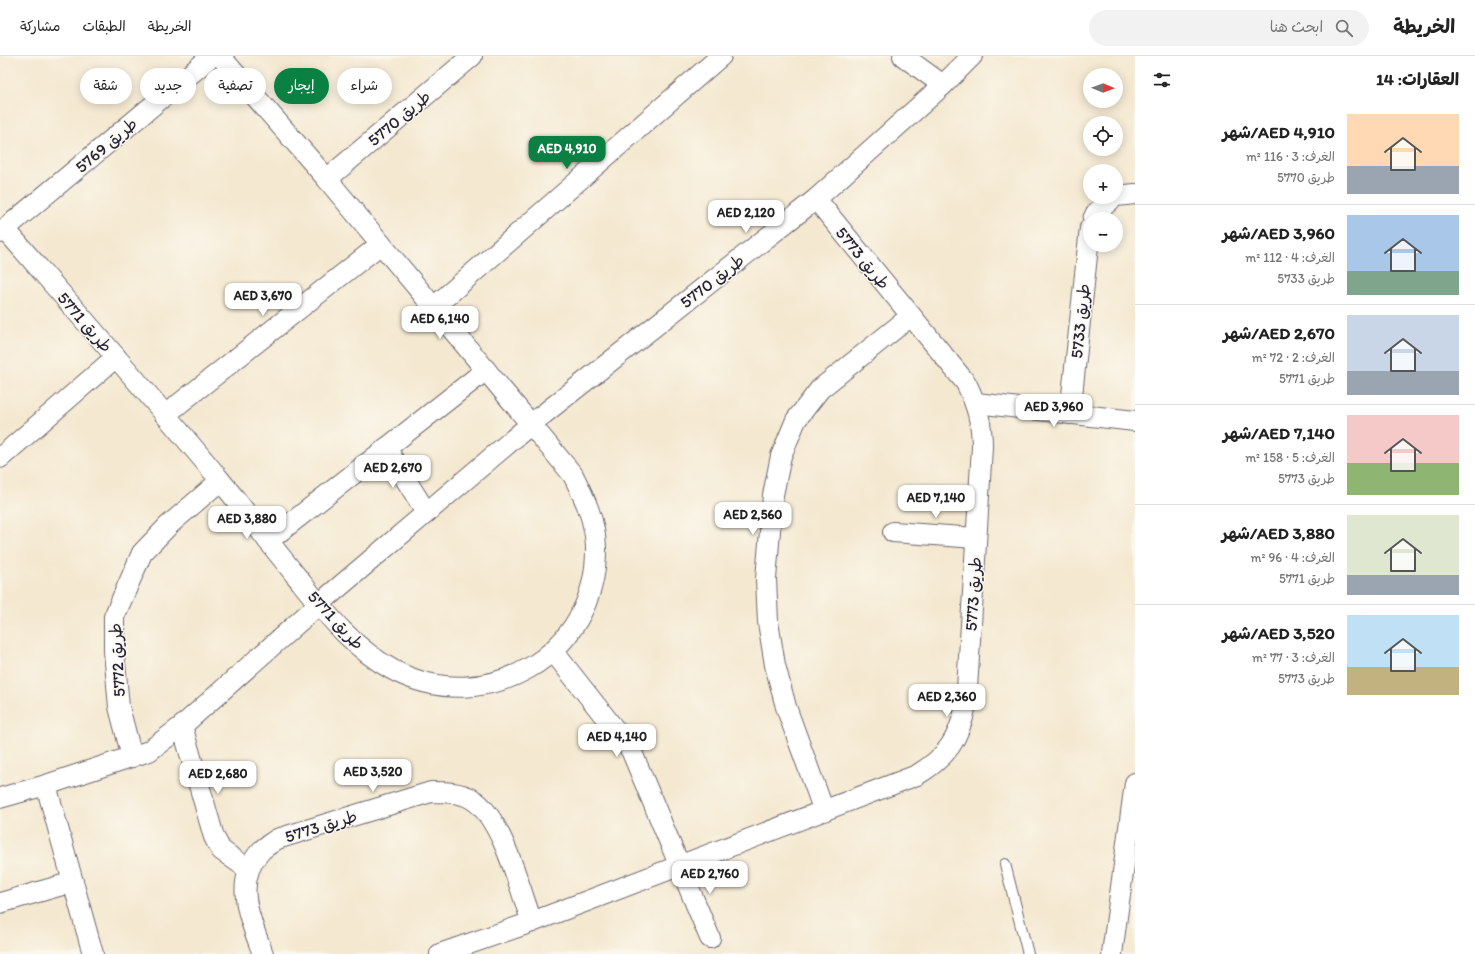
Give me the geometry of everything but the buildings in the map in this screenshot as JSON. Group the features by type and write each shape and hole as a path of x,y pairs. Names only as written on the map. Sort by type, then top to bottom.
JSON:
{"street":[{"name":"طريق 5769","path":"2,231 212,56"},
{"path":"220,56 327,179 573,475 590,510 596,547 592,585 577,621 554,651 631,750 710,938"},
{"name":"طريق 5770","path":"327,179 472,56"},
{"path":"434,307 721,56"},
{"path":"903,56 943,85"},
{"name":"طريق 5770","path":"319,604 531,424 816,200 943,85 972,56"},
{"path":"1123,196 1135,194"},
{"name":"طريق 5773","path":"440,954 532,922 917,775 932,766 945,754 955,739 962,723 966,705 982,448 982,427 976,403 966,383 816,200"},
{"path":"1097,212 1106,204"},
{"name":"طريق 5771","path":"2,231 116,357 220,480 319,604 350,640 371,657 394,671 420,681 446,686 473,686 495,683 516,676 536,665 554,651"},
{"path":"165,415 381,244"},
{"name":"طريق 5733","path":"1070,414 1087,252"},
{"path":"824,811 786,707 775,665 768,622 766,579 773,495 781,456 796,420 820,388 911,316"},
{"path":"0,458 116,357"},
{"path":"268,541 486,370"},
{"path":"976,403 1135,421"},
{"path":"386,448 426,512"},
{"name":"طريق 5772","path":"132,757 119,707 114,651 114,617 142,553 170,525 220,480"},
{"path":"893,532 976,538"},
{"path":"0,798 46,785 150,751 182,726 319,604"},
{"path":"182,726 214,837 221,850 248,869"},
{"path":"1112,954 1130,853 1135,782"},
{"path":"46,785 93,954"},
{"name":"طريق 5773","path":"263,954 248,911 244,890 248,869 260,852 277,839 431,792 452,792 472,799 489,813 500,832 532,922"},
{"path":"0,903 73,882"}],"lane":[{"path":"1005,864 1028,954"}]}
